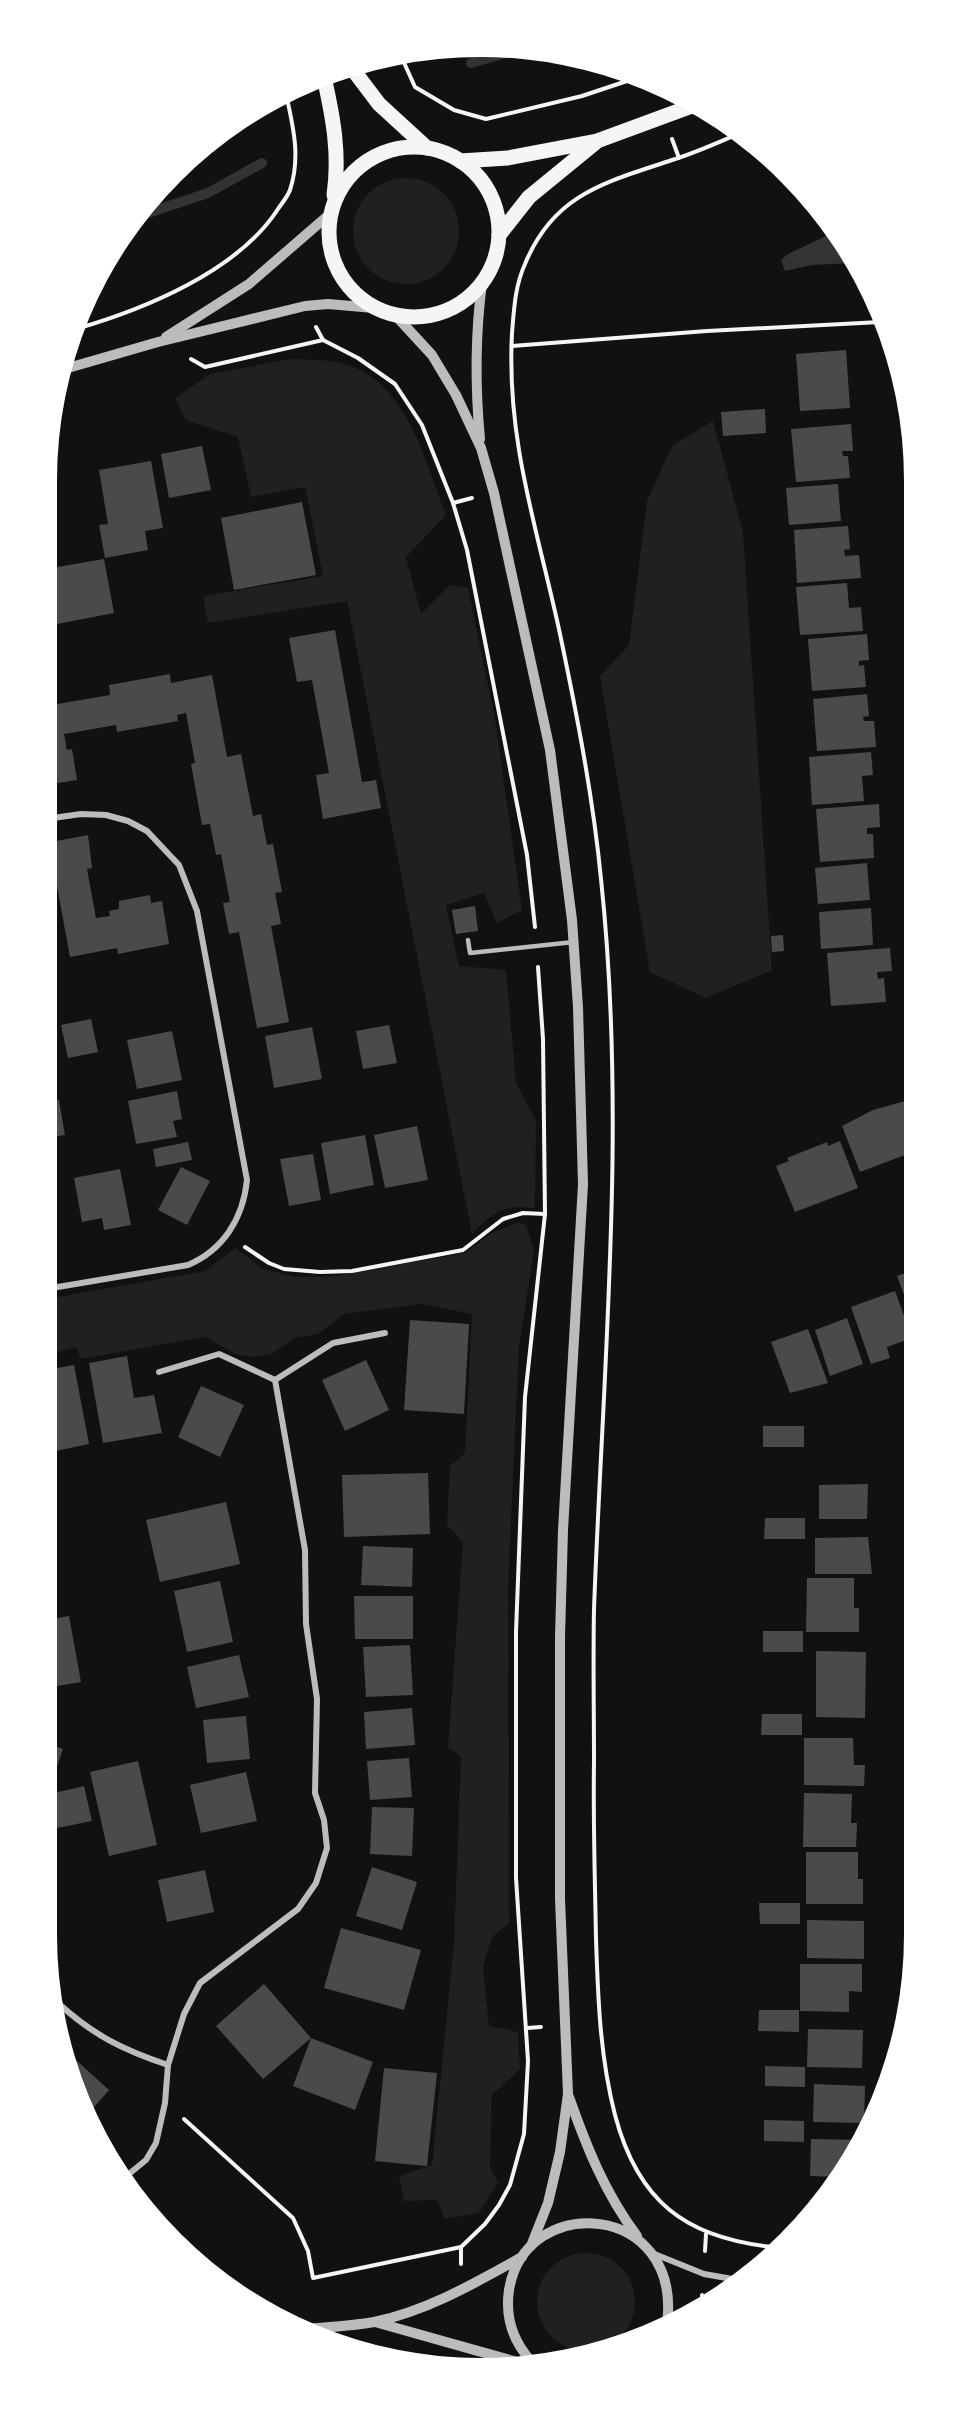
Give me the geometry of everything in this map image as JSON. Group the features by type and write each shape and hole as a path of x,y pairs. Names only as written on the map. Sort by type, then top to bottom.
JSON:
{"main road":[{"path":"357,75 379,104 427,148"},
{"path":"326,86 335,124 337,150 331,210 329,241 336,268 351,291 374,308 396,316 420,318 444,312 465,301 482,283 494,261 499,235 495,206 482,181 460,161 427,148 403,147 379,154 365,162 342,185 331,210"},
{"path":"460,161 508,158 597,141 684,109"},
{"path":"499,235 529,197 597,141"}],"street":[{"path":"158,342 249,284 331,210"},
{"path":"482,283 476,329 475,383 481,448 518,596 550,750 573,942 582,1091 583,1184 563,1530 560,1660 560,1899 568,2094 560,2152 548,2203 531,2246"},
{"path":"72,367 158,342 305,306 328,303 374,308"},
{"path":"396,316 432,355 456,395 481,448"},
{"path":"57,817 81,814 106,815 128,821 147,831 179,865 197,911 211,976 246,1180 245,1195 235,1223 216,1249 201,1259 188,1265 57,1287"},
{"path":"275,1380 333,1343 385,1333"},
{"path":"159,1372 219,1354 275,1380"},
{"path":"130,2173 146,2160 156,2143 165,2103 168,2064 184,2014 200,1983 298,1909 316,1883 327,1848 324,1820 315,1793 316,1699 306,1624 306,1550 275,1380"},
{"path":"64,2008 85,2028 125,2050 168,2064"},
{"path":"568,2094 589,2156 614,2205 639,2240"},
{"path":"526,2355 511,2327 507,2303 511,2279 522,2257 531,2246 550,2232 573,2224 596,2223 619,2228 639,2240 652,2252 704,2274 727,2278"},
{"path":"652,2252 667,2284 670,2301 668,2314"},
{"path":"323,2328 375,2322 462,2291 522,2257"},
{"path":"375,2322 500,2357"}],"lane":[{"path":"468,939 470,953 573,942"}],"path":[{"path":"405,64 415,87 454,110 486,119 582,96 624,82"},
{"path":"86,326 144,307 210,272 265,229 290,190 297,142 288,104"},
{"path":"525,485 515,440 510,390 515,298 525,263 546,227 572,201 602,183 679,158 729,138"},
{"path":"512,346 707,331 874,322"},
{"path":"165,2103 293,2218 308,2251 313,2278 461,2247 486,2224 510,2184 524,2134 528,2061 516,1878 514,1731 518,1538 525,1397 545,1214 543,1039 537,946 527,855 467,550 453,503 422,425 395,384 358,358 323,340 205,367"},
{"path":"240,1244 269,1263 284,1269 320,1272 352,1271 463,1250 503,1219 523,1213 545,1214"},
{"path":"599,2022 606,2076 616,2121 629,2156 647,2185 667,2209 706,2234 736,2243 767,2246"}],"shaded area":[{"path":"406,178 426,182 444,193 455,211 459,231 455,251 444,269 426,280 406,284 386,280 368,269 357,251 353,231 357,211 368,193 386,182"},
{"path":"826,236 844,263 812,265 785,271 781,260 788,254"},
{"path":"290,359 330,361 360,370 380,384 396,401 420,445 446,515 406,557 421,614 450,585 468,588 495,719 522,910 497,923 484,893 446,905 459,966 506,970 516,1083 536,1121 535,1208 499,1211 472,1234 347,601 208,623 203,596 323,576 305,487 251,497 238,437 186,420 175,398 210,374"},
{"path":"713,421 743,532 772,970 706,998 650,972 600,676 629,645 647,501 672,446"},
{"path":"519,1222 526,1225 534,1250 519,1348 508,1585 509,1923 492,1937 483,1966 489,2026 518,2032 520,2069 492,2095 490,2167 498,2183 479,2213 445,2219 437,2200 404,2201 399,2176 432,2165 454,1943 461,1757 448,1748 463,1542 447,1525 450,1465 465,1453 472,1314 421,1304 344,1314 318,1334 294,1338 272,1354 254,1357 235,1354 205,1337 80,1359 77,1347 57,1352 57,1297 205,1271 235,1248 263,1269 295,1277 336,1276 465,1253 492,1233"},
{"path":"577,2254 595,2254 613,2262 626,2275 634,2293 635,2302 631,2321 621,2334 571,2348 552,2336 541,2321 538,2311 538,2293 546,2275 559,2262"}],"building":[{"path":"846,350 850,408 800,411 796,354"},
{"path":"765,409 766,433 723,436 721,412"},
{"path":"851,424 853,451 842,451 843,456 848,456 850,478 796,482 791,429"},
{"path":"202,446 211,490 169,498 161,454"},
{"path":"151,461 163,528 145,531 148,550 105,558 99,525 108,524 99,470"},
{"path":"838,484 841,521 789,525 786,488"},
{"path":"302,502 316,575 234,590 221,518"},
{"path":"848,526 850,549 844,550 845,556 859,555 861,578 797,583 794,530"},
{"path":"104,559 114,613 57,624 57,567"},
{"path":"847,583 849,608 861,607 863,631 800,635 796,587"},
{"path":"335,630 362,782 376,780 381,808 323,819 316,775 329,773 312,680 297,682 289,638"},
{"path":"867,634 869,660 859,661 859,666 864,665 866,687 812,691 808,639"},
{"path":"170,674 171,683 212,675 227,757 241,754 253,816 261,814 267,845 273,844 282,892 275,893 281,924 271,926 289,1022 257,1028 239,932 229,934 223,903 230,902 221,854 216,855 210,824 202,825 191,764 195,763 186,713 177,715 178,721 117,732 116,725 64,734 67,750 72,749 77,780 57,783 57,704 110,695 109,685"},
{"path":"867,694 869,716 863,717 864,721 874,721 876,747 817,751 813,699"},
{"path":"871,752 873,775 862,776 864,801 812,805 809,757"},
{"path":"879,804 880,827 867,828 867,834 873,834 874,858 820,862 816,809"},
{"path":"88,835 92,868 87,869 96,918 110,916 109,911 119,909 119,901 150,895 151,903 162,901 169,944 118,954 117,948 70,957 57,886 57,841"},
{"path":"867,863 870,900 818,904 815,868"},
{"path":"475,906 478,931 456,934 452,910"},
{"path":"871,908 873,945 821,949 819,912"},
{"path":"783,935 784,951 772,952 771,936"},
{"path":"890,948 892,971 877,972 878,979 884,978 886,1002 831,1006 827,953"},
{"path":"91,1019 98,1052 68,1058 61,1025"},
{"path":"389,1025 397,1063 363,1069 356,1031"},
{"path":"312,1027 322,1079 274,1088 265,1036"},
{"path":"172,1031 182,1080 137,1089 127,1040"},
{"path":"177,1091 182,1119 173,1121 177,1137 136,1144 128,1101"},
{"path":"57,1100 59,1100 65,1135 57,1136"},
{"path":"904,1101 904,1155 860,1172 842,1126 873,1110"},
{"path":"417,1126 428,1180 385,1188 374,1135"},
{"path":"365,1135 374,1185 330,1194 321,1143"},
{"path":"840,1141 858,1188 795,1212 776,1166 789,1161 787,1158 827,1142 828,1146"},
{"path":"188,1142 192,1160 156,1167 153,1149"},
{"path":"313,1154 321,1200 289,1206 280,1159"},
{"path":"181,1167 210,1181 187,1225 158,1210"},
{"path":"120,1169 131,1225 104,1230 102,1218 82,1222 74,1178"},
{"path":"904,1273 904,1295 897,1276"},
{"path":"895,1291 904,1316 904,1341 887,1347 890,1358 871,1364 851,1307"},
{"path":"847,1318 863,1364 830,1376 815,1330"},
{"path":"410,1320 469,1324 464,1414 404,1410"},
{"path":"808,1329 828,1383 790,1393 771,1342"},
{"path":"127,1356 134,1398 154,1395 162,1433 103,1443 89,1363"},
{"path":"366,1360 389,1410 345,1431 322,1380"},
{"path":"74,1365 89,1444 57,1451 57,1368"},
{"path":"201,1386 244,1405 220,1457 178,1437"},
{"path":"763,1426 804,1426 804,1447 763,1447"},
{"path":"428,1473 430,1534 344,1537 342,1475"},
{"path":"868,1484 867,1519 819,1519 819,1485"},
{"path":"226,1502 240,1564 160,1582 146,1520"},
{"path":"765,1518 805,1518 805,1539 764,1539"},
{"path":"868,1537 872,1574 815,1574 815,1538"},
{"path":"363,1546 413,1548 412,1587 361,1585"},
{"path":"807,1578 854,1578 854,1608 859,1608 859,1632 806,1632"},
{"path":"220,1581 233,1642 187,1652 174,1591"},
{"path":"354,1596 413,1596 413,1639 355,1639"},
{"path":"69,1616 81,1682 57,1686 57,1618"},
{"path":"763,1631 803,1631 803,1652 763,1652"},
{"path":"410,1645 413,1695 366,1697 363,1647"},
{"path":"816,1651 866,1652 865,1718 816,1717"},
{"path":"239,1655 249,1697 196,1708 187,1667"},
{"path":"412,1708 415,1745 366,1749 364,1712"},
{"path":"762,1714 802,1714 802,1735 761,1735"},
{"path":"246,1716 250,1759 207,1763 203,1720"},
{"path":"804,1738 853,1738 854,1765 865,1765 864,1786 804,1785"},
{"path":"57,1747 63,1749 57,1766"},
{"path":"409,1758 412,1797 370,1800 367,1761"},
{"path":"138,1761 157,1845 109,1856 90,1772"},
{"path":"246,1772 257,1821 201,1833 190,1785"},
{"path":"84,1786 92,1821 57,1828 57,1792"},
{"path":"804,1793 852,1794 851,1823 857,1823 856,1847 803,1847"},
{"path":"372,1807 414,1808 412,1856 370,1854"},
{"path":"806,1852 858,1852 858,1879 863,1879 863,1904 806,1904"},
{"path":"372,1867 417,1882 402,1930 356,1916"},
{"path":"205,1870 214,1912 167,1922 158,1880"},
{"path":"759,1903 800,1903 800,1924 760,1924"},
{"path":"807,1920 864,1921 864,1959 807,1958"},
{"path":"341,1928 421,1950 404,2010 324,1988"},
{"path":"800,1964 862,1964 862,1992 849,1991 849,2012 800,2011"},
{"path":"264,1984 311,2038 263,2079 216,2026"},
{"path":"759,2010 799,2010 799,2032 758,2031"},
{"path":"808,2029 863,2030 862,2068 807,2067"},
{"path":"311,2038 373,2062 355,2110 293,2086"},
{"path":"76,2060 109,2090 94,2107"},
{"path":"765,2066 805,2067 805,2087 765,2086"},
{"path":"384,2068 437,2073 427,2166 375,2161"},
{"path":"814,2084 865,2086 864,2113 860,2123 813,2122"},
{"path":"764,2120 804,2121 804,2142 764,2141"},
{"path":"811,2139 850,2140 828,2177 810,2176"}],"waterway":[{"path":"471,63 490,57"},
{"path":"154,211 208,193 262,163"}]}
